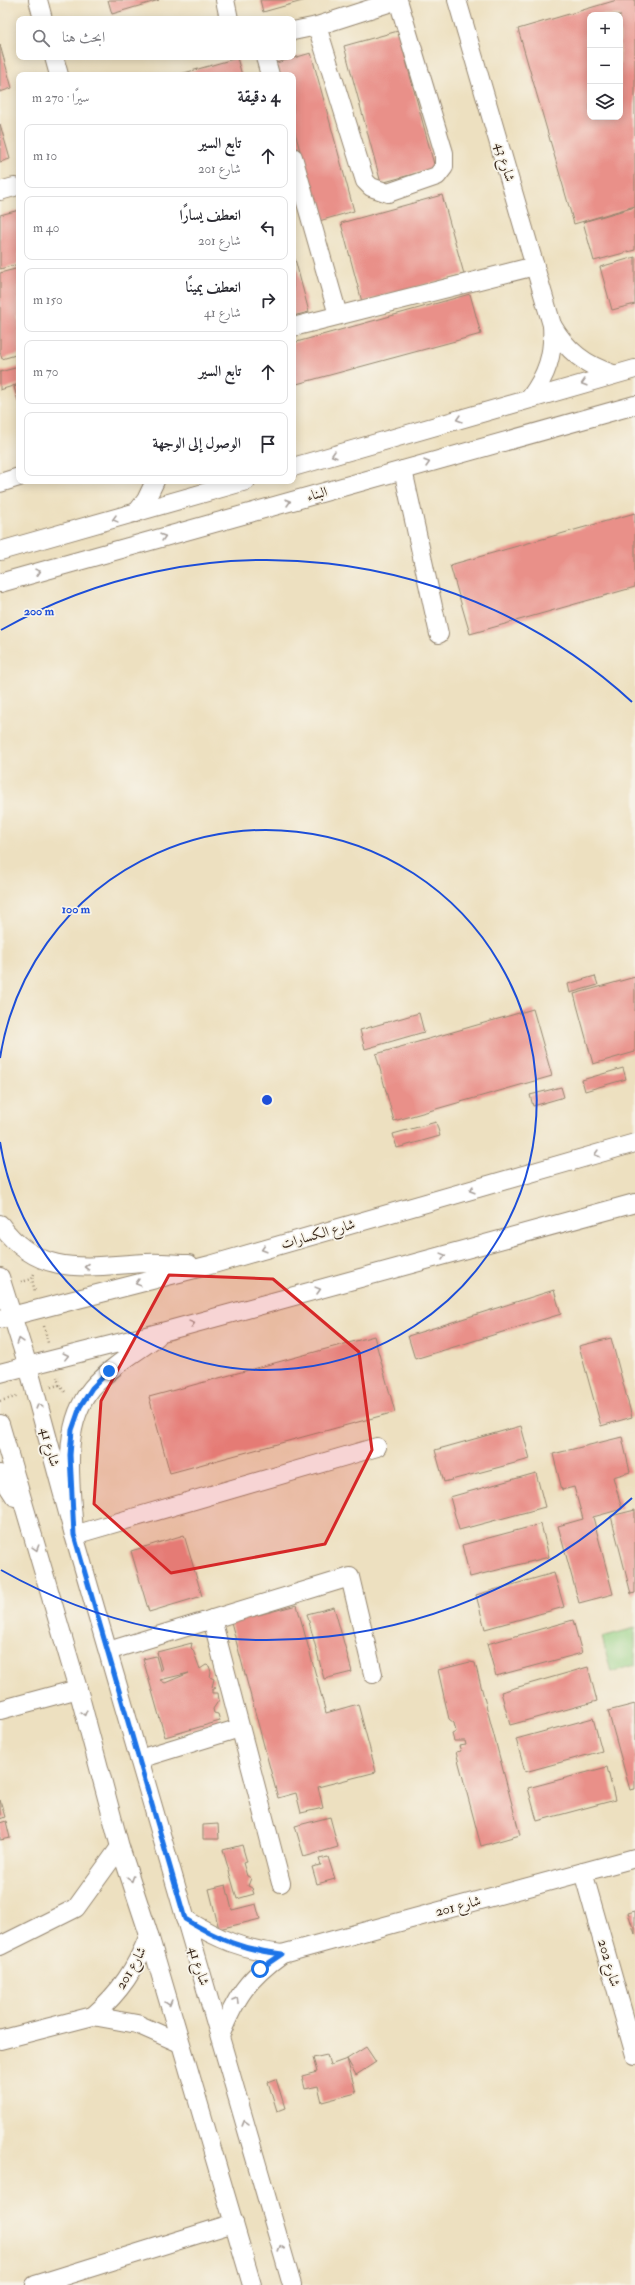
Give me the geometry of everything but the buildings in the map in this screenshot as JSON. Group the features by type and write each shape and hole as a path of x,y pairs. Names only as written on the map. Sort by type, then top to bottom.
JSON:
{"street":[{"path":"38,0 43,16"},
{"path":"225,0 229,16"},
{"path":"296,30 317,26 398,0 444,154 444,167 437,176 388,193 371,186 365,181 317,26"},
{"name":"شارع 43","path":"457,0 552,325 553,341 546,372 530,398"},
{"path":"266,60 269,72"},
{"path":"296,168 338,315"},
{"path":"296,326 535,266"},
{"name":"شارع 43","path":"552,325 561,339 579,358 598,370 613,374"},
{"path":"296,466 635,368"},
{"name":"البناء","path":"0,582 635,405"},
{"path":"403,470 440,634"},
{"path":"0,483 16,478"},
{"path":"136,513 146,500 154,484"},
{"path":"204,484 215,490"},
{"path":"0,551 236,484"},
{"name":"شارع الكسارات","path":"6,1318 210,1265 635,1143"},
{"path":"0,1373 166,1331 635,1203"},
{"path":"608,1211 635,1211"},
{"path":"0,1224 15,1243 31,1254 48,1263 68,1267 148,1263 210,1265"},
{"name":"شارع 41","path":"0,1277 6,1318 28,1366 74,1535 292,2285"},
{"path":"166,1331 109,1371 92,1388 80,1407 72,1430 70,1455 74,1535 377,1447"},
{"path":"0,1424 78,1689 120,1846 149,1935 252,2285"},
{"path":"0,1474 25,1511"},
{"path":"108,1651 350,1577 373,1674"},
{"path":"212,1619 281,1883"},
{"path":"0,1710 78,1689"},
{"path":"139,1759 240,1728"},
{"path":"0,1946 76,1908 120,1846"},
{"name":"شارع 201","path":"220,2036 230,2011 243,1988 260,1969 282,1954 635,1858"},
{"name":"شارع 202","path":"583,1872 635,2055"},
{"name":"شارع 201","path":"185,1919 232,1944 256,1952 282,1954"},
{"name":"شارع 201","path":"93,2016 111,2000 127,1981 139,1960 149,1935"},
{"name":"شارع 201","path":"0,2040 93,2016 137,2024 180,2043"},
{"path":"35,2285 234,2223"}],"highlighted area":[{"path":"169,1275 273,1279 359,1352 372,1450 325,1544 171,1573 94,1504 101,1401"}],"green space":[{"path":"635,1628 635,1665 611,1672 602,1637"}],"route":[{"path":"109,1371 92,1388 80,1407 72,1430 70,1455 74,1535 185,1919 232,1944 256,1952 282,1954 260,1969"}]}
